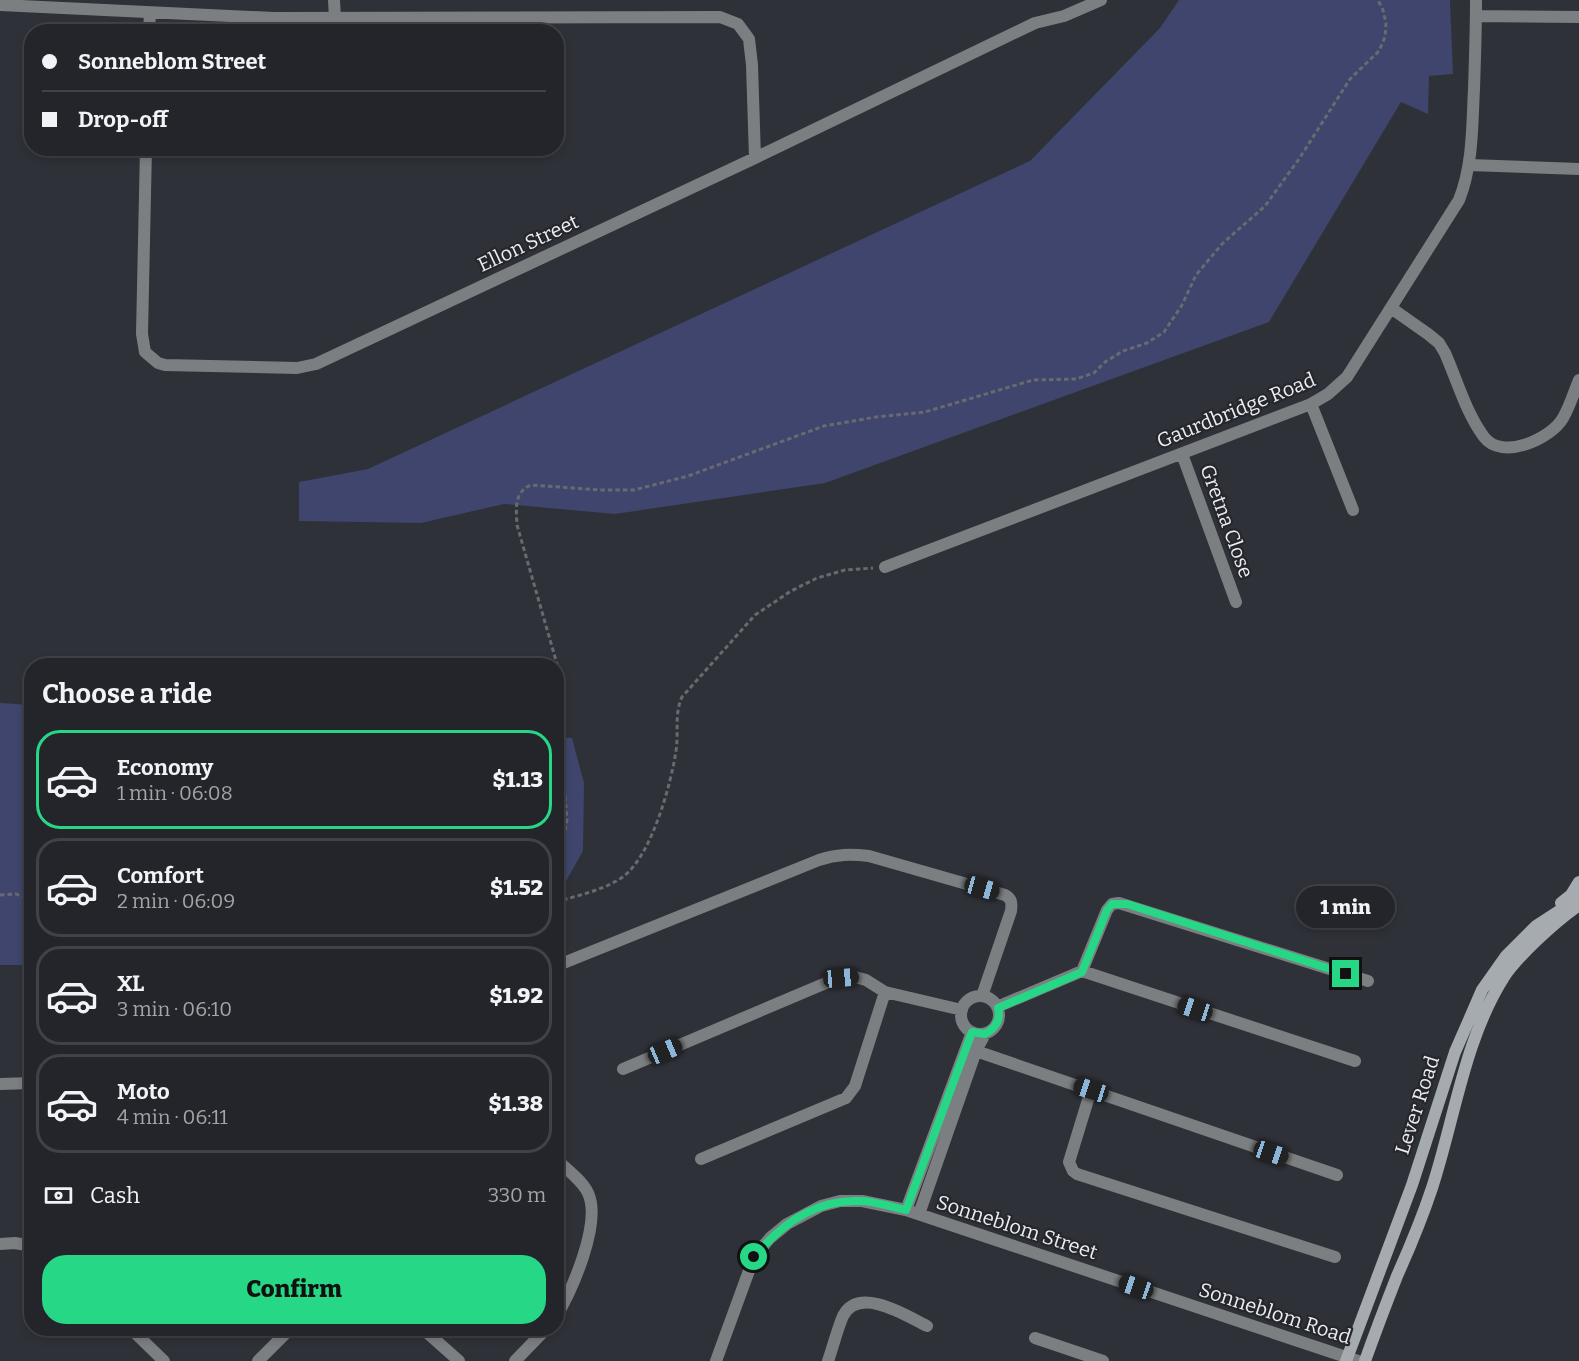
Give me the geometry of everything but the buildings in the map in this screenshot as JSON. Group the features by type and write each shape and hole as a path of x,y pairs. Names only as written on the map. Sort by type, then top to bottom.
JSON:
{"main road":[{"path":"1536,926 1571,895 1579,882"},
{"name":"Lever Road","path":"1351,1360 1412,1185 1455,1052 1486,982 1506,956 1536,926 1579,898"},
{"name":"Lever Road","path":"1365,1361 1419,1227 1471,1051 1492,998 1505,975 1538,940 1579,906"}],"street":[{"path":"334,0 335,18"},
{"name":"Ellon Street","path":"146,156 142,334 145,352 158,363 165,365 297,368 316,364 755,158 1035,23 1064,16 1101,0"},
{"name":"Gaurdbridge Road","path":"885,567 1311,404 1334,390 1347,377 1459,200 1469,165 1476,0"},
{"path":"0,5 274,18 720,17 738,24 749,39 755,158"},
{"path":"149,24 150,13"},
{"path":"1476,16 1579,17"},
{"path":"1469,165 1579,169"},
{"path":"1391,309 1439,343 1473,418 1485,439 1495,444 1506,448 1520,446 1546,435 1563,419 1579,380"},
{"path":"1311,404 1353,510"},
{"name":"Gretna Close","path":"1182,454 1236,602"},
{"path":"564,963 819,860 836,854 849,854 869,856 1005,894 1010,898 1011,911 982,996"},
{"path":"1082,972 1107,910 1112,904 1119,903 1368,981"},
{"path":"998,1008 1082,972 1355,1060"},
{"path":"623,1069 833,980 855,977 867,980 885,992 962,1010"},
{"path":"701,1159 846,1098 855,1086 885,992"},
{"path":"906,1210 976,1052 985,1034 995,1026 998,1020 998,1008 994,1002 982,996 970,999 962,1010 963,1023 972,1032 985,1034"},
{"path":"919,1214 935,1148 972,1032"},
{"path":"976,1052 1337,1175"},
{"path":"0,1084 24,1084"},
{"path":"1091,1090 1069,1162 1072,1171 1335,1257"},
{"path":"564,1167 588,1193 593,1214 592,1227 564,1303"},
{"name":"Sonneblom Street","path":"716,1361 754,1257 770,1238 787,1224 804,1213 840,1201 862,1201 906,1210 1180,1301"},
{"path":"0,1244 15,1242 24,1244"},
{"name":"Sonneblom Road","path":"1180,1301 1351,1360"},
{"path":"828,1361 844,1314 854,1306 872,1302 885,1305 927,1326"},
{"path":"138,1336 164,1361"},
{"path":"258,1361 283,1336"},
{"path":"431,1336 459,1361"},
{"path":"514,1361 539,1336"},
{"path":"1035,1338 1103,1361"}],"path":[{"path":"555,658 517,525 518,496 524,488 531,485 634,490 688,476 824,426 925,412 1033,381 1076,379 1094,373 1105,362 1123,351 1147,343 1164,332 1182,305 1196,276 1222,244 1265,206 1299,159 1350,79 1379,51 1385,37 1386,23 1378,0"},
{"path":"564,900 604,887 625,875 640,858 661,812 675,762 678,737 677,707 682,697 755,615 791,591 817,578 845,570 885,567"},
{"path":"564,786 567,819 564,838"},
{"path":"0,895 16,894 24,898"}],"shaded area":[{"path":"1179,0 1450,0 1453,74 1429,76 1428,114 1401,102 1269,322 825,483 615,514 504,504 421,523 299,521 299,482 368,469 1030,161 1160,28"},
{"path":"0,703 24,705 24,965 0,965"},
{"path":"564,737 572,738 584,783 583,851 564,885"}],"route":[{"path":"754,1257 770,1238 787,1224 804,1213 822,1206 840,1201 862,1201 906,1210 972,1032 985,1034 990,1031 998,1020 998,1008 1082,972 1107,910 1112,904 1127,904 1346,974"}]}
